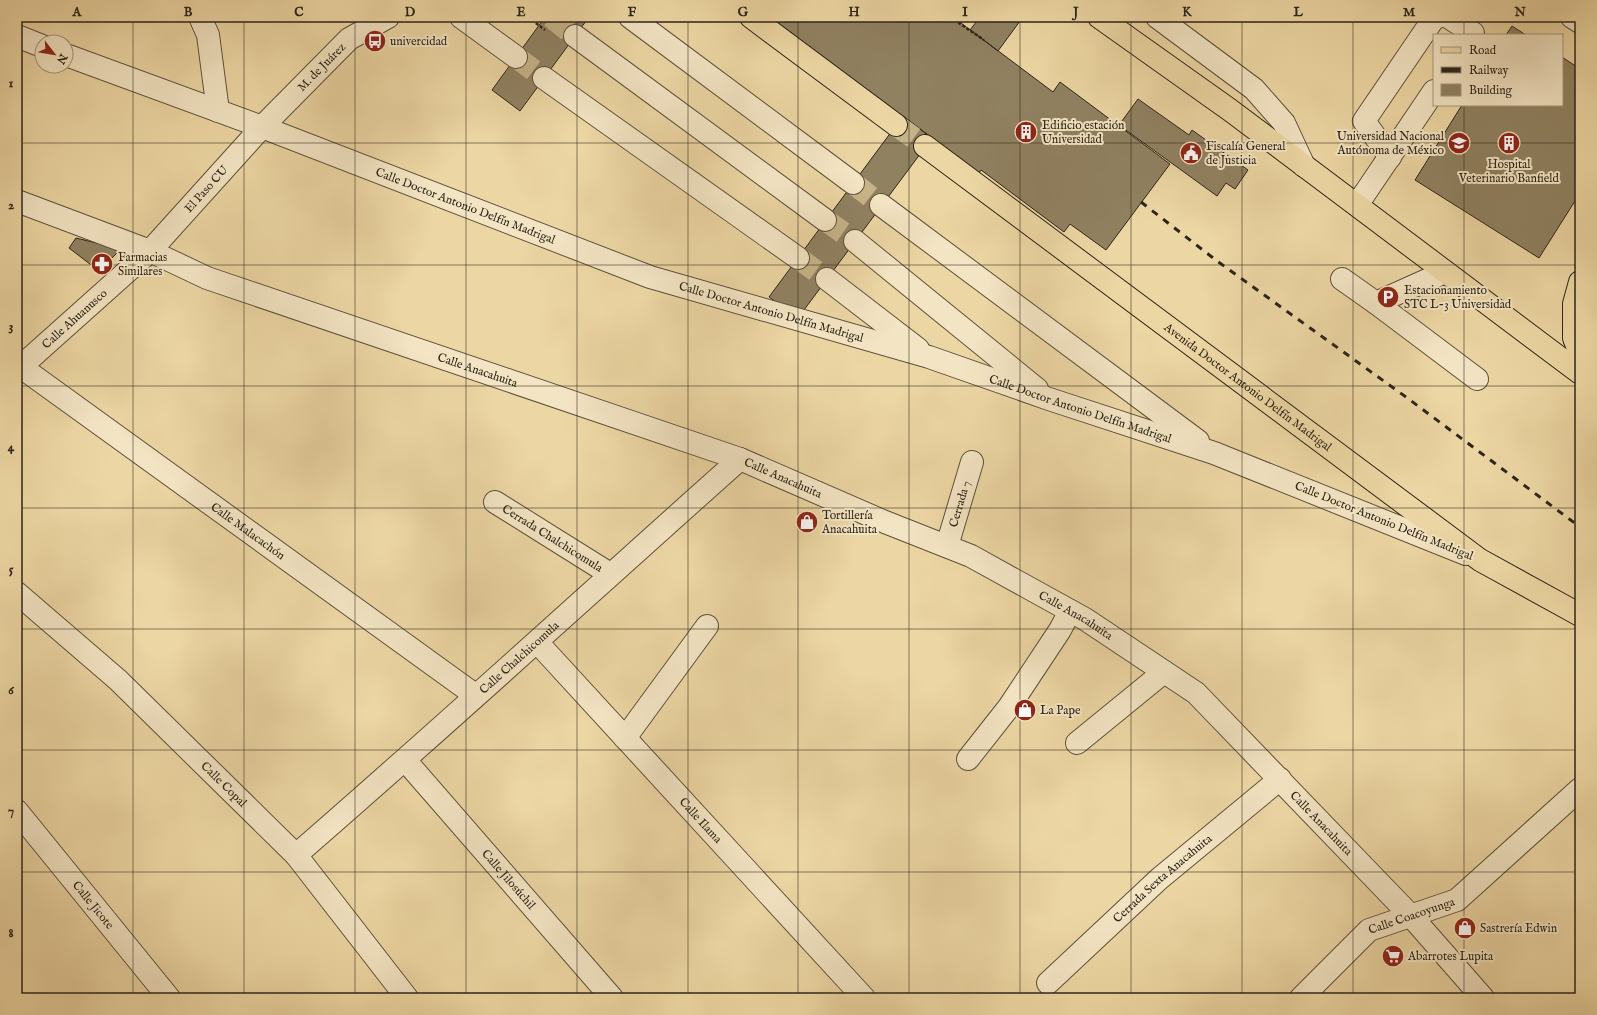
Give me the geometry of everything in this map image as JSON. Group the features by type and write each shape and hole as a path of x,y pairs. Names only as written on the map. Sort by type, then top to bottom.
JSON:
{"main road":[{"path":"751,17 896,125"},
{"path":"1099,17 1230,110 1580,373"},
{"name":"Avenida Doctor Antonio Delfín Madrigal","path":"925,146 1480,560 1580,615"},
{"path":"1580,282 1574,304 1574,338 1580,354"}],"street":[{"path":"200,17 208,35 218,111"},
{"name":"M. de Juárez","path":"262,127 349,39 388,17"},
{"path":"461,17 516,57"},
{"path":"630,17 853,184"},
{"path":"1157,17 1254,89 1284,122 1304,166"},
{"path":"1390,157 1364,121 1434,18 1438,17"},
{"path":"1448,17 1473,33 1472,34"},
{"path":"1572,17 1580,22"},
{"path":"17,36 34,43"},
{"path":"575,36 825,220"},
{"name":"Calle Doctor Antonio Delfín Madrigal","path":"74,58 262,127 650,277 929,357 1049,399 1214,453 1480,560"},
{"path":"544,78 798,258"},
{"path":"1357,206 1433,92"},
{"name":"El Paso CU","path":"150,251 262,127"},
{"name":"Calle Anacahuita","path":"17,202 150,251 207,278 740,459 885,522 971,556 1085,619 1196,693 1411,916 1483,998"},
{"path":"881,205 1214,453"},
{"path":"855,241 1049,399"},
{"name":"Calle Ahuanusco","path":"19,369 150,251"},
{"path":"1376,303 1445,272"},
{"path":"827,279 929,357"},
{"path":"1342,279 1477,379"},
{"name":"Calle Malacachón","path":"19,369 475,695"},
{"name":"Calle Chalchicomula","path":"296,855 405,760 475,695 537,642 610,574 740,459"},
{"name":"Cerrada 7","path":"947,546 972,462"},
{"name":"Cerrada Chalchicomula","path":"494,502 610,574"},
{"name":"Calle Copal","path":"17,593 118,680 296,855 407,998"},
{"path":"968,759 1009,707 1060,630 1070,611"},
{"path":"625,738 707,626"},
{"name":"Calle Ilama","path":"537,642 864,998"},
{"path":"1077,742 1164,672"},
{"name":"Calle Jilosúchil","path":"405,760 612,998"},
{"name":"Cerrada Sexta Anacahuita","path":"1048,983 1159,879 1280,779"},
{"name":"Calle Coacoyunga","path":"1301,998 1369,930 1457,900 1580,789"},
{"name":"Calle Jicote","path":"17,811 170,998"}],"path":[{"path":"528,17 545,30"},
{"path":"950,17 984,40"}],"building":[{"path":"545,17 589,17 520,111 492,90"},
{"name":"Edificio estación Universidad","path":"770,17 953,17 1053,92 1060,82 1170,164 1106,250 1070,224 1064,232 981,170 979,173"},
{"path":"980,17 1023,17 998,51 970,30"},
{"path":"1512,26 1524,34 1507,34"},
{"name":"Hospital Veterinario Banfield","path":"1563,58 1580,69 1580,193 1539,258 1415,180 1461,106 1563,106"},
{"name":"Fiscalía General de Justicia","path":"1138,99 1189,135 1192,130 1248,170 1235,189 1226,183 1217,196 1119,125"},
{"path":"903,116 932,138 798,318 769,297"},
{"path":"76,238 121,249 99,271 69,248"}],"tunnel":[{"path":"551,17 575,36"},
{"path":"516,57 544,78"},
{"path":"896,125 925,146"},
{"path":"853,183 881,205"},
{"path":"825,220 855,241"},
{"path":"798,258 827,279"}],"railway":[{"path":"1141,202 1217,261 1406,397 1580,527"}],"place":[{"name":"univercidad","path":"375,41"},
{"name":"Edificio estación Universidad","path":"1026,132"},
{"name":"Universidad Nacional Autónoma de México","path":"1459,143"},
{"name":"Hospital Veterinario Banfield","path":"1509,143"},
{"name":"Fiscalía General de Justicia","path":"1191,153"},
{"name":"Farmacias Similares","path":"102,264"},
{"name":"Estacionamiento STC L-3 Universidad","path":"1388,297"},
{"name":"Tortillería Anacahuita","path":"807,522"},
{"name":"La Pape","path":"1025,710"},
{"name":"Sastrería Edwin","path":"1465,928"},
{"name":"Abarrotes Lupita","path":"1393,956"}]}
